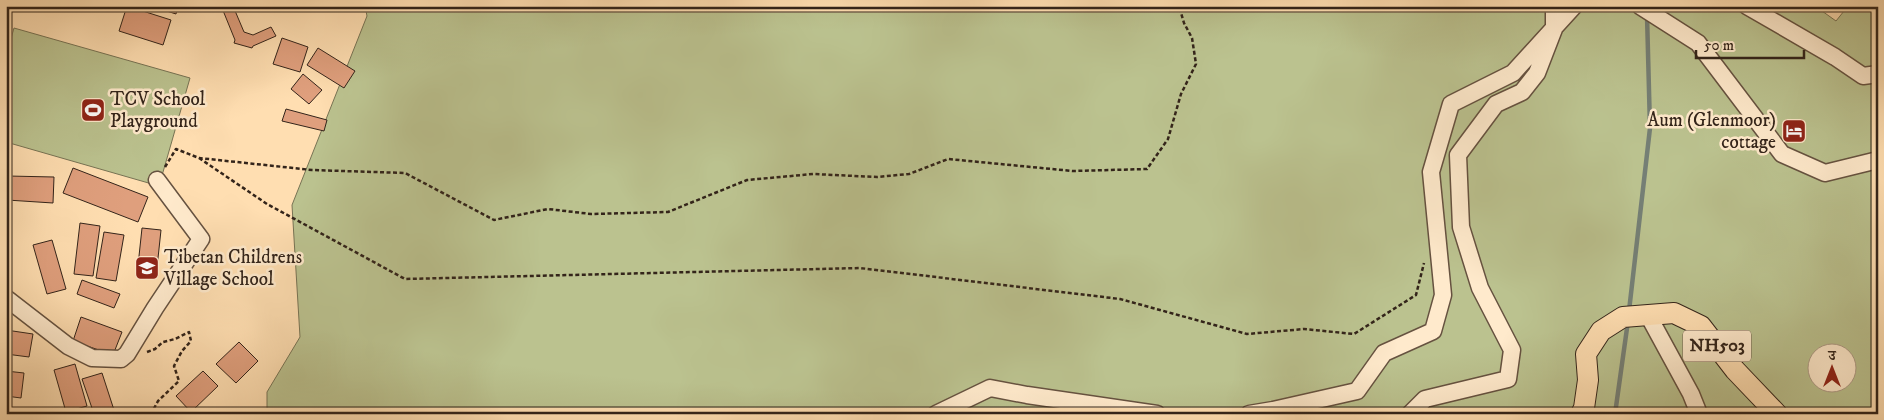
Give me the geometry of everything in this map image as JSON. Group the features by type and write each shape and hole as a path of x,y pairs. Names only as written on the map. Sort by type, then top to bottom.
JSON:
{"main road":[{"name":"NH503","path":"1581,414 1584,408 1588,380 1586,354 1602,331 1636,316 1674,313 1701,326 1735,370 1777,414"}],"street":[{"path":"1410,414 1425,399 1508,379 1512,350 1480,288 1461,227 1458,155 1496,104 1522,92 1537,73 1554,29 1554,6"},
{"path":"1249,414 1357,391 1384,353 1433,331 1444,295 1431,172 1451,104 1513,73 1574,6"},
{"path":"1640,6 1698,43 1782,154 1825,173 1878,160"},
{"path":"1747,6 1835,57 1863,76 1878,74"},
{"path":"6,298 68,346 92,358 121,359 127,354 154,308 202,239 157,180"},
{"path":"1636,316 1691,394 1699,414"},
{"path":"936,414 990,388 1027,396 1158,414"}],"path":[{"path":"200,158 312,170 405,173 494,220 548,209 590,214 668,212 747,180 813,174 878,177 909,174 948,159 1073,171 1147,169 1168,139 1181,94 1196,64 1192,38 1184,23 1179,6"},
{"path":"157,180 176,149 200,158 267,204 405,279 860,268 1120,299 1247,334 1304,329 1354,334 1416,295 1425,257"},
{"path":"127,354 134,356 154,349 163,342 175,339 189,332 191,341 182,351 174,366 179,381 158,401 151,414"}],"green space":[{"path":"365,6 1815,6 1836,21 1848,6 1878,6 1878,414 267,414 267,392 300,337 292,205 367,16"},
{"name":"TCV School Playground","path":"14,28 190,78 159,186 6,142 6,56"}],"building":[{"path":"127,6 171,20 163,45 119,31"},
{"path":"151,6 178,6 176,14"},
{"path":"233,6 244,32 253,35 271,27 276,36 252,48 234,43 235,40 222,8"},
{"path":"282,38 308,47 300,72 273,64"},
{"path":"318,48 355,71 344,88 307,65"},
{"path":"303,74 322,90 309,104 291,89"},
{"path":"286,109 327,120 324,131 282,121"},
{"path":"73,168 148,197 138,222 63,193"},
{"path":"8,176 54,177 53,203 7,200"},
{"path":"80,223 100,226 93,276 74,274"},
{"path":"142,228 161,230 156,277 137,275"},
{"path":"104,232 124,235 116,281 96,278"},
{"path":"52,240 66,289 47,294 33,245"},
{"path":"82,280 120,294 114,308 77,294"},
{"path":"81,317 122,332 113,355 73,341"},
{"path":"6,330 33,334 29,357 6,354"},
{"path":"239,342 258,361 236,383 216,364"},
{"path":"75,364 87,406 66,412 54,370"},
{"path":"6,371 24,373 21,398 6,396"},
{"path":"203,371 218,386 191,412 176,396"},
{"path":"102,373 114,410 103,414 94,414 82,379"}],"waterway":[{"path":"1629,311 1650,128 1647,15"},
{"path":"1615,414 1628,321"}],"place":[{"name":"TCV School Playground","path":"93,110"},
{"name":"Aum (Glenmoor) cottage","path":"1794,131"},
{"name":"Tibetan Childrens Village School","path":"147,268"}]}
